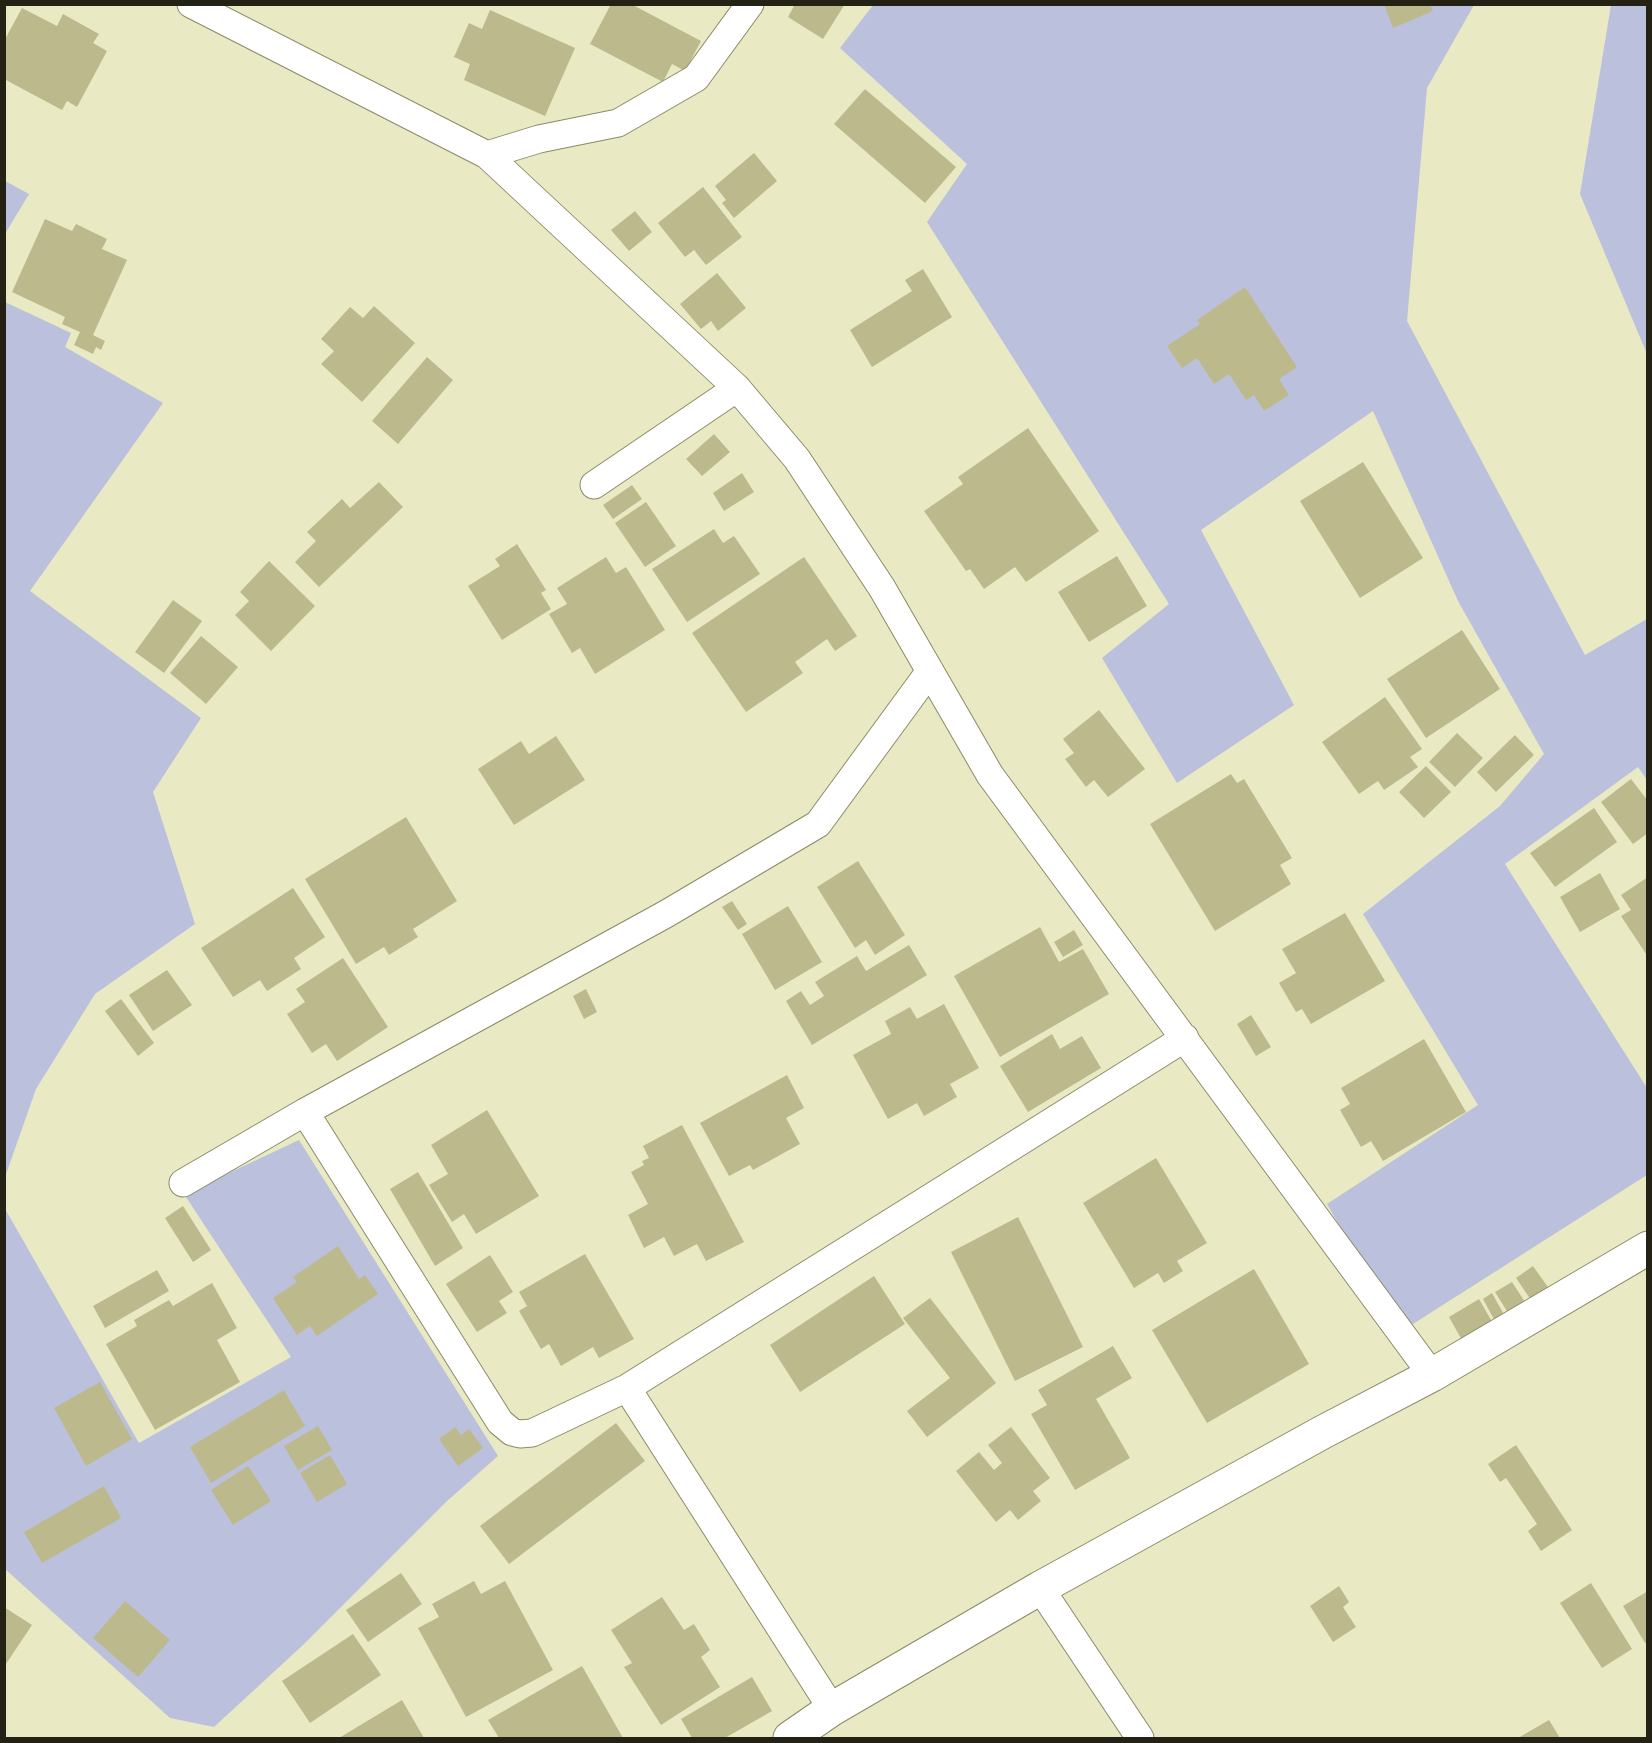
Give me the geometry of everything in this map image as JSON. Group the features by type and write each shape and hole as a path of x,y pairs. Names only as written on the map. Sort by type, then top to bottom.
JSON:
{"street":[{"path":"191,4 487,155 737,388 796,459 882,588 990,775 1432,1376"},
{"path":"487,155 539,140 618,123 696,78 750,4"},
{"path":"594,485 737,388"},
{"path":"183,1183 305,1112 666,914 818,824 930,671"},
{"path":"305,1112 500,1422 512,1432 532,1433 627,1388 1185,1038"},
{"path":"790,1738 832,1709 1040,1588 1323,1432 1432,1376 1647,1248"},
{"path":"627,1388 832,1709"},
{"path":"1040,1588 1140,1738"}],"shaded area":[{"path":"873,5 1474,5 1427,88 1407,321 1585,655 1647,619 1647,780 1638,767 1505,864 1647,1088 1647,1175 1402,1331 1327,1204 1478,1105 1363,914 1500,806 1544,754 1458,601 1373,411 1201,530 1294,705 1177,783 1102,658 1169,604 927,222 967,164 840,48"},
{"path":"1611,5 1647,5 1647,354 1580,194"},
{"path":"5,181 29,194 5,234"},
{"path":"5,302 71,333 65,347 163,403 30,591 201,718 153,792 195,924 95,994 36,1089 5,1177"},
{"path":"299,1140 498,1456 446,1502 303,1645 214,1727 170,1718 5,1569 4,1207 139,1443 291,1357 184,1194"}],"building":[{"path":"611,4 631,4 701,41 685,71 672,64 663,82 590,44"},
{"path":"795,4 845,4 823,39 788,17"},
{"path":"1384,4 1430,4 1433,11 1393,28"},
{"path":"22,8 57,26 63,14 99,34 93,43 107,51 77,107 67,101 62,110 4,79 4,41"},
{"path":"490,10 575,48 545,116 464,80 470,64 454,57 469,23 482,29"},
{"path":"865,89 956,167 925,203 834,124"},
{"path":"754,153 777,181 734,218 722,203 726,200 715,186"},
{"path":"703,187 742,237 706,265 694,250 685,257 658,223"},
{"path":"635,211 652,232 629,251 611,230"},
{"path":"45,219 72,231 76,224 107,239 102,249 127,260 93,335 105,341 101,350 96,347 93,354 74,345 80,332 62,324 65,317 12,292"},
{"path":"923,269 952,317 872,367 850,330 912,291 905,280"},
{"path":"717,273 746,308 718,331 711,321 701,329 680,304"},
{"path":"1245,287 1297,367 1279,379 1289,395 1264,411 1254,395 1246,400 1229,374 1214,384 1197,358 1182,368 1167,346 1200,324 1197,320"},
{"path":"374,306 415,343 362,402 321,364 334,351 321,339 350,307 363,318"},
{"path":"427,357 453,380 398,444 372,421"},
{"path":"1028,428 1099,531 1026,582 1015,567 984,589 970,569 966,571 924,511 963,484 958,477"},
{"path":"714,434 730,452 702,476 686,459"},
{"path":"1363,462 1423,558 1360,598 1300,501"},
{"path":"742,473 754,492 724,511 713,493"},
{"path":"379,482 403,507 319,587 295,562 316,541 307,532 342,499 350,508"},
{"path":"632,485 642,499 613,519 603,505"},
{"path":"646,502 676,546 645,567 615,523"},
{"path":"714,529 723,543 734,536 760,574 687,622 652,569"},
{"path":"517,544 546,590 541,593 551,609 502,640 468,586 500,566 495,559"},
{"path":"1117,556 1147,606 1089,642 1058,592"},
{"path":"606,557 616,573 626,567 665,630 595,674 580,648 572,653 549,614 567,604 557,588"},
{"path":"804,557 857,636 835,651 827,639 795,662 803,673 746,712 692,633"},
{"path":"269,561 315,606 271,651 235,615 249,601 240,592"},
{"path":"173,600 202,621 164,673 135,652"},
{"path":"1462,630 1500,689 1426,738 1387,679"},
{"path":"201,636 238,667 206,704 170,673"},
{"path":"1385,697 1422,749 1410,757 1418,767 1384,790 1378,781 1359,794 1322,742"},
{"path":"1099,710 1145,769 1108,797 1094,780 1086,787 1065,759 1074,753 1063,739"},
{"path":"1457,733 1483,758 1455,787 1429,762"},
{"path":"1515,735 1534,755 1496,792 1477,772"},
{"path":"556,736 585,780 514,825 478,769 521,741 529,754"},
{"path":"1426,766 1451,792 1424,818 1399,792"},
{"path":"1231,774 1237,783 1244,779 1292,858 1280,865 1291,884 1215,931 1150,824"},
{"path":"1631,779 1648,801 1648,833 1633,844 1601,802"},
{"path":"1594,808 1617,842 1555,887 1530,853"},
{"path":"406,817 457,901 413,929 418,937 389,955 384,947 356,964 305,879"},
{"path":"858,861 905,935 875,955 866,940 855,948 817,887"},
{"path":"1600,873 1620,909 1580,932 1560,897"},
{"path":"1648,877 1648,957 1621,916 1631,910 1621,895"},
{"path":"293,888 325,937 294,958 301,969 267,991 260,980 233,997 201,948"},
{"path":"732,901 747,924 738,930 722,907"},
{"path":"788,906 822,962 775,990 742,934"},
{"path":"1345,913 1385,981 1311,1024 1302,1009 1296,1012 1279,983 1296,973 1282,949"},
{"path":"1040,927 1059,962 1083,949 1109,994 1000,1057 954,976"},
{"path":"1074,930 1083,945 1063,957 1054,942"},
{"path":"909,945 927,975 812,1045 786,1001 801,991 810,1005 824,996 815,982 857,956 866,971"},
{"path":"343,958 388,1027 337,1061 326,1044 312,1053 287,1014 305,1002 296,989"},
{"path":"167,970 192,1005 153,1031 129,995"},
{"path":"586,989 597,1012 584,1019 573,996"},
{"path":"121,999 154,1043 138,1056 105,1011"},
{"path":"944,1004 979,1068 950,1084 957,1097 924,1116 917,1103 888,1119 853,1055 891,1034 885,1021 910,1007 917,1019"},
{"path":"1251,1015 1271,1047 1256,1056 1237,1024"},
{"path":"1052,1034 1060,1049 1082,1036 1101,1068 1028,1112 1000,1066"},
{"path":"1424,1039 1466,1112 1383,1161 1371,1141 1361,1147 1340,1110 1350,1104 1341,1088"},
{"path":"787,1075 804,1108 786,1118 800,1144 753,1170 750,1165 729,1176 700,1123"},
{"path":"487,1110 539,1196 476,1234 464,1214 452,1222 429,1185 448,1174 431,1145"},
{"path":"682,1125 744,1242 706,1261 697,1244 674,1256 664,1237 644,1248 628,1215 648,1204 631,1172 644,1165 642,1161 649,1158 643,1146"},
{"path":"1156,1158 1207,1243 1177,1261 1183,1271 1164,1283 1158,1273 1134,1288 1083,1203"},
{"path":"418,1172 463,1248 435,1266 390,1189"},
{"path":"183,1206 211,1250 193,1262 165,1218"},
{"path":"1018,1217 1083,1347 1015,1381 951,1252"},
{"path":"338,1246 359,1279 365,1275 378,1294 317,1336 310,1326 297,1335 273,1298 297,1282 293,1277"},
{"path":"585,1254 634,1339 599,1358 593,1347 561,1366 549,1344 541,1349 519,1311 527,1306 519,1292"},
{"path":"490,1255 513,1292 499,1301 507,1313 477,1332 446,1284"},
{"path":"1533,1266 1550,1290 1533,1303 1516,1278"},
{"path":"1254,1269 1309,1364 1207,1423 1152,1330"},
{"path":"157,1270 169,1291 105,1328 93,1306"},
{"path":"874,1276 905,1324 800,1392 770,1345"},
{"path":"1512,1282 1527,1305 1510,1316 1495,1292"},
{"path":"212,1283 237,1328 217,1340 240,1382 155,1430 106,1344 137,1326 134,1320 169,1300 173,1306"},
{"path":"1492,1293 1507,1320 1497,1325 1483,1299"},
{"path":"930,1298 996,1383 927,1437 907,1411 950,1378 903,1318"},
{"path":"1479,1299 1494,1325 1463,1342 1449,1317"},
{"path":"1113,1346 1132,1378 1096,1399 1130,1458 1075,1490 1031,1414 1047,1405 1038,1390"},
{"path":"100,1382 132,1439 86,1466 54,1408"},
{"path":"284,1390 305,1426 211,1483 190,1447"},
{"path":"616,1423 645,1461 509,1564 480,1526"},
{"path":"318,1426 332,1450 298,1470 284,1446"},
{"path":"455,1427 461,1435 469,1429 483,1448 458,1466 439,1439"},
{"path":"1011,1427 1050,1478 1033,1491 1041,1501 1018,1520 1010,1510 996,1522 956,1471 979,1452 994,1470 1002,1463 988,1445"},
{"path":"1516,1445 1572,1530 1541,1551 1528,1531 1537,1524 1506,1478 1500,1482 1488,1464"},
{"path":"330,1455 347,1484 317,1502 300,1473"},
{"path":"248,1466 271,1501 233,1525 211,1490"},
{"path":"104,1486 121,1518 42,1563 24,1532"},
{"path":"401,1573 422,1604 368,1642 346,1610"},
{"path":"474,1581 481,1594 505,1581 553,1670 466,1717 418,1628 439,1617 432,1604"},
{"path":"1591,1583 1632,1649 1602,1668 1560,1603"},
{"path":"1339,1586 1349,1602 1343,1607 1356,1627 1333,1642 1310,1606"},
{"path":"1648,1591 1648,1642 1645,1643 1623,1606"},
{"path":"662,1597 684,1630 694,1624 710,1650 701,1657 720,1687 661,1725 624,1667 632,1663 611,1630"},
{"path":"125,1601 170,1640 138,1677 93,1638"},
{"path":"4,1607 32,1625 4,1667"},
{"path":"353,1634 381,1675 310,1723 282,1681"},
{"path":"582,1666 623,1738 499,1738 488,1720"},
{"path":"752,1677 772,1711 725,1738 692,1738 681,1719"},
{"path":"402,1700 424,1738 339,1738"},
{"path":"1549,1720 1560,1738 1518,1738"}]}
